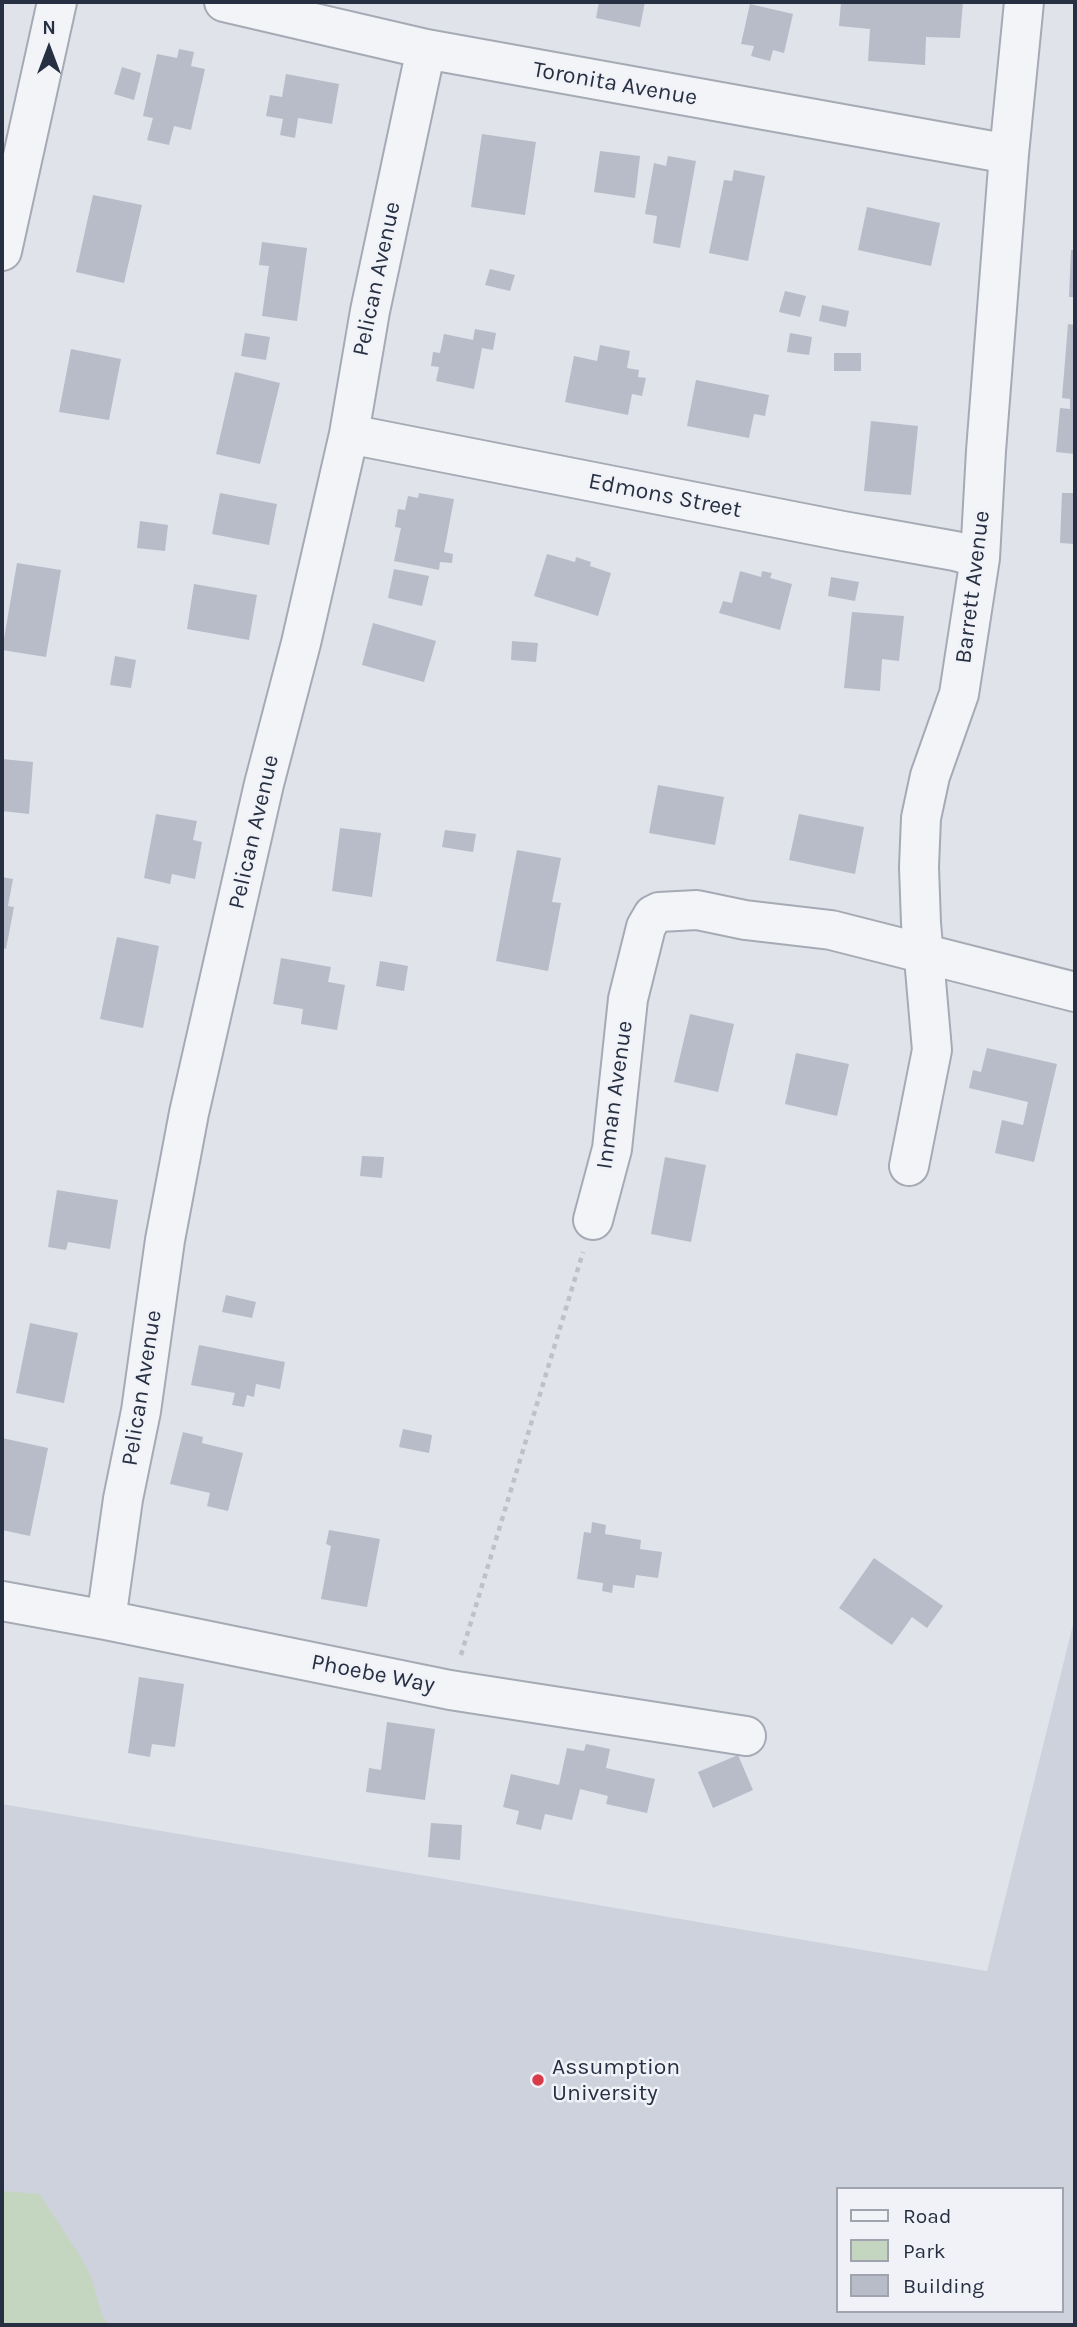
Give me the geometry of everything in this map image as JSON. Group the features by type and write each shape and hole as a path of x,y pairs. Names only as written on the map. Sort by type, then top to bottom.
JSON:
{"street":[{"path":"2,251 57,2"},
{"name":"Toronita Avenue","path":"224,2 426,50 1009,154"},
{"name":"Barrett Avenue","path":"909,1166 932,1050 923,954 919,867 921,818 930,776 959,694 980,558 1009,154 1024,2"},
{"name":"Pelican Avenue","path":"106,1620 181,1152 264,784 349,434 370,311 426,50"},
{"name":"Edmons Street","path":"349,434 980,558"},
{"name":"Inman Avenue","path":"593,1220 612,1149 628,999 644,934 653,915 666,910 697,910 746,920 831,930 1075,992"},
{"name":"Phoebe Way","path":"2,1601 450,1690 746,1736"}],"path":[{"path":"450,1690 593,1220"}],"shaded area":[{"name":"Assumption University","path":"1075,1617 1075,2325 2,2325 2,1804 987,1971"}],"green space":[{"path":"3,2191 39,2194 82,2259 92,2280 102,2316 109,2325 2,2325"}],"building":[{"path":"599,2 645,2 640,27 596,18"},
{"path":"841,2 963,2 960,38 926,37 925,65 868,61 870,29 839,26"},
{"path":"750,4 793,14 784,53 773,50 770,61 751,56 754,46 741,44"},
{"path":"179,49 194,52 191,66 205,69 191,130 174,126 169,145 147,140 153,118 143,116 157,54 177,58"},
{"path":"122,67 141,73 134,100 114,94"},
{"path":"286,74 339,84 332,124 298,118 295,138 280,135 283,119 266,116 270,95 282,97"},
{"path":"482,134 536,142 525,215 471,207"},
{"path":"600,151 640,156 635,198 594,192"},
{"path":"668,156 696,161 680,248 653,243 657,216 645,214 654,163 666,166"},
{"path":"734,170 765,176 748,261 709,253 724,180 732,181"},
{"path":"93,195 142,205 124,283 76,272"},
{"path":"867,207 940,223 931,266 858,250"},
{"path":"262,242 307,248 297,321 262,316 269,266 259,265"},
{"path":"1071,250 1075,250 1075,297 1069,297"},
{"path":"490,269 515,275 510,291 485,285"},
{"path":"785,291 806,296 800,317 779,312"},
{"path":"822,305 849,311 846,327 819,321"},
{"path":"1068,324 1075,325 1075,454 1056,452 1060,408 1070,409 1070,399 1062,398"},
{"path":"475,329 496,333 493,350 482,348 474,389 436,381 439,367 431,366 433,352 440,353 444,334 473,340"},
{"path":"245,333 270,337 266,360 241,356"},
{"path":"790,333 812,337 809,355 787,352"},
{"path":"600,345 630,351 627,368 639,370 638,377 646,378 642,396 632,394 628,415 565,402 574,356 597,361"},
{"path":"71,349 121,359 109,420 59,412"},
{"path":"834,353 861,353 861,371 834,371"},
{"path":"235,372 280,383 260,464 216,454"},
{"path":"696,380 769,395 765,416 754,414 749,438 687,426"},
{"path":"871,421 918,426 911,495 864,491"},
{"path":"220,493 277,504 269,545 212,534"},
{"path":"419,493 454,499 444,552 453,554 452,563 440,562 439,570 394,561 401,528 395,527 398,509 405,510 408,496 418,498"},
{"path":"1062,493 1075,493 1075,544 1060,543"},
{"path":"140,521 168,525 165,551 137,548"},
{"path":"547,554 575,562 576,557 591,562 590,566 611,573 598,616 534,596"},
{"path":"17,563 61,570 46,657 2,650"},
{"path":"394,569 429,576 422,606 388,598"},
{"path":"740,571 761,577 762,571 772,573 770,578 792,584 780,630 719,613 723,601 732,603"},
{"path":"831,577 859,582 855,601 828,596"},
{"path":"194,584 257,595 249,640 187,629"},
{"path":"852,612 904,616 899,661 882,659 880,691 844,688"},
{"path":"373,623 436,641 424,682 362,665"},
{"path":"512,641 538,643 536,662 511,660"},
{"path":"115,656 136,660 131,688 110,685"},
{"path":"2,759 33,762 29,814 2,811"},
{"path":"658,785 724,797 715,845 649,833"},
{"path":"156,814 197,821 193,840 202,842 195,879 172,874 170,884 144,878"},
{"path":"799,814 864,827 855,874 789,860"},
{"path":"340,828 381,833 372,897 332,891"},
{"path":"445,830 476,834 473,852 442,847"},
{"path":"517,850 561,858 552,902 561,903 548,971 496,961"},
{"path":"2,877 13,879 8,906 14,907 6,949 2,948"},
{"path":"117,937 159,946 143,1028 100,1019"},
{"path":"281,958 331,967 328,982 345,985 337,1030 301,1024 303,1009 273,1004"},
{"path":"380,961 408,966 404,991 376,986"},
{"path":"690,1014 734,1024 718,1092 674,1082"},
{"path":"987,1048 1057,1064 1034,1162 995,1153 1002,1120 1023,1125 1028,1102 969,1088 973,1070 981,1072"},
{"path":"796,1053 849,1064 837,1116 785,1104"},
{"path":"362,1156 384,1157 382,1178 360,1176"},
{"path":"665,1157 706,1165 691,1242 651,1234"},
{"path":"57,1190 118,1200 110,1249 68,1242 66,1250 48,1247"},
{"path":"226,1295 256,1302 252,1318 222,1312"},
{"path":"30,1323 78,1333 64,1403 16,1393"},
{"path":"199,1345 285,1362 280,1389 256,1384 254,1397 247,1395 244,1407 232,1405 235,1393 191,1385"},
{"path":"403,1429 432,1435 429,1453 399,1447"},
{"path":"183,1432 203,1437 202,1443 243,1453 228,1511 207,1506 210,1493 170,1484"},
{"path":"2,1438 48,1448 30,1536 2,1530"},
{"path":"592,1522 606,1525 605,1534 641,1540 640,1549 662,1552 658,1578 636,1575 634,1588 613,1585 612,1593 602,1591 603,1583 577,1579 584,1532 591,1533"},
{"path":"329,1530 380,1539 367,1607 321,1599 331,1546 326,1544"},
{"path":"874,1558 943,1606 927,1628 912,1617 892,1645 839,1608"},
{"path":"139,1677 184,1684 175,1747 152,1744 150,1757 128,1753"},
{"path":"387,1722 435,1729 425,1800 366,1792 369,1768 381,1770"},
{"path":"586,1744 610,1749 606,1768 655,1779 647,1813 606,1804 608,1796 580,1789 572,1820 545,1814 541,1830 516,1824 519,1811 503,1807 511,1774 559,1785 567,1748 584,1751"},
{"path":"738,1755 753,1790 713,1808 698,1772"},
{"path":"431,1823 462,1825 460,1860 428,1857"}],"place":[{"name":"Assumption University","path":"538,2080"}]}
